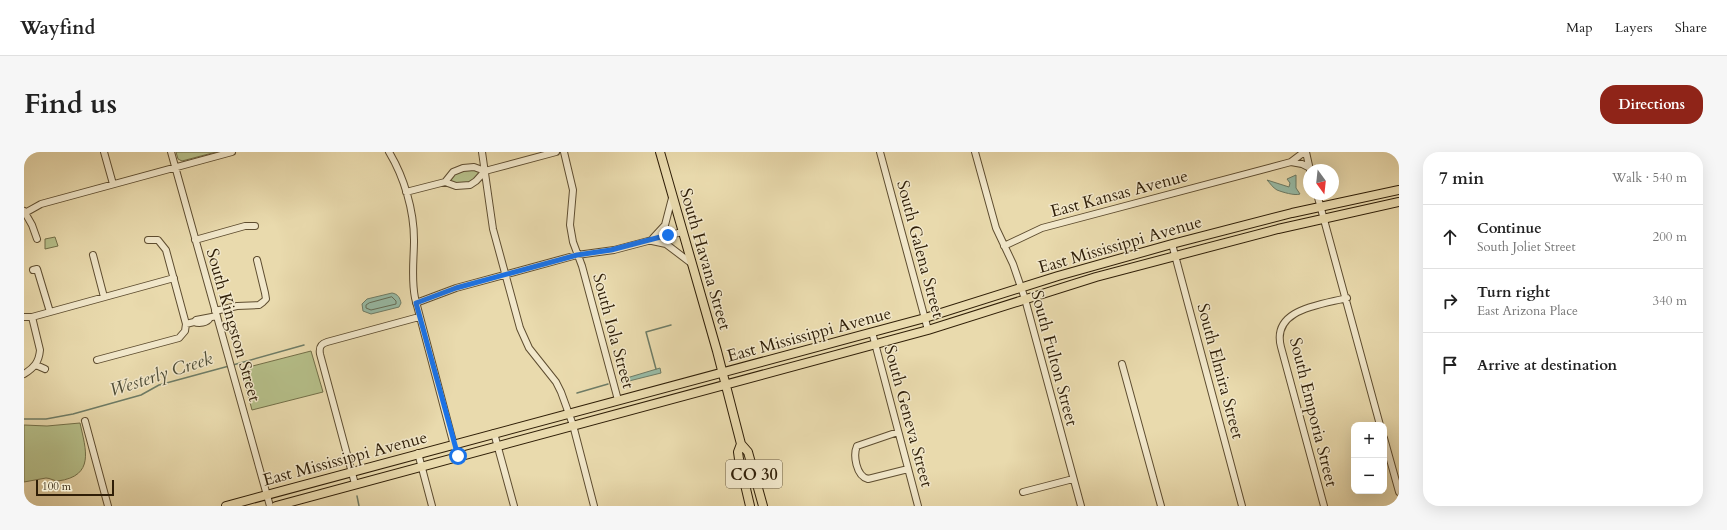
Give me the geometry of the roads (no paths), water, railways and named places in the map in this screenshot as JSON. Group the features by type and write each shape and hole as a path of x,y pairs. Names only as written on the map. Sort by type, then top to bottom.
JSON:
{"main road":[{"name":"South Havana Street","path":"660,152 723,372 741,444 748,452 763,506"},
{"name":"East Mississippi Avenue","path":"226,506 418,453 925,318 1081,269 1172,244 1320,207 1399,190"},
{"name":"East Mississippi Avenue","path":"276,506 928,330 1080,282 1175,256 1323,218 1399,202"},
{"name":"South Havana Street","path":"741,444 738,452 739,459 750,506"}],"street":[{"path":"104,152 113,184"},
{"name":"South Kingston Street","path":"171,152 214,315 233,369 270,506"},
{"path":"37,239 32,225 24,212 41,204 232,152"},
{"path":"390,152 399,171 406,192 413,228 412,279 419,317 458,456"},
{"path":"482,152 491,220 523,336 530,348 557,384 573,425 594,506"},
{"path":"406,192 445,182 456,186 470,185 485,171 556,152"},
{"name":"South Iola Street","path":"564,152 572,183 573,197 570,228 577,255 582,266 618,400"},
{"name":"South Galena Street","path":"880,152 928,330"},
{"name":"South Fulton Street","path":"975,152 994,223 1015,268 1025,299 1080,506"},
{"path":"1305,152 1309,164"},
{"name":"East Kansas Avenue","path":"1004,246 1042,228 1291,162 1305,152"},
{"path":"1291,162 1303,165"},
{"path":"445,182 453,172 463,168 474,167 485,171"},
{"path":"646,241 657,235 663,229 672,198"},
{"path":"1318,200 1347,298 1379,422"},
{"path":"195,240 245,226 255,226"},
{"path":"416,303 456,288 577,255 606,251 682,232"},
{"path":"97,360 179,338 185,331 186,324 166,250 158,240 148,240"},
{"path":"646,241 666,244 692,263"},
{"name":"South Elmira Street","path":"1172,244 1242,506"},
{"path":"93,255 104,297"},
{"path":"186,324 237,306 258,305 263,302 266,299 257,260"},
{"path":"33,270 37,268 50,312"},
{"path":"24,317 32,317 174,278"},
{"name":"South Emporia Street","path":"1324,506 1281,348 1280,334 1284,324 1293,313 1347,298"},
{"path":"24,374 36,365 40,356 40,350 32,317"},
{"path":"355,484 320,354 320,347 326,342 419,317"},
{"name":"South Geneva Street","path":"872,332 918,506"},
{"path":"1122,364 1161,506"},
{"path":"36,365 45,370"},
{"path":"85,420 108,506"},
{"path":"898,432 857,446 855,454 856,462 861,475 868,479 908,469"},
{"path":"494,433 514,506"},
{"path":"1387,449 1399,492"},
{"path":"418,453 432,506"},
{"path":"1023,492 1073,479"}],"water":[{"path":"1296,175 1296,188 1300,194 1288,194 1277,190 1267,180 1289,187 1290,183 1287,179"},
{"path":"392,293 396,294 399,298 401,303 399,307 371,314 363,311 362,304 367,299"},
{"path":"660,368 661,373 621,383 620,380"}],"waterway":[{"path":"656,369 646,332 671,325"},
{"name":"Westerly Creek","path":"233,365 304,345"},
{"name":"Westerly Creek","path":"24,419 46,419 73,414 141,395 159,385 229,366"},
{"path":"577,393 608,384"},
{"name":"Westerly Creek","path":"357,496 359,506"}]}
